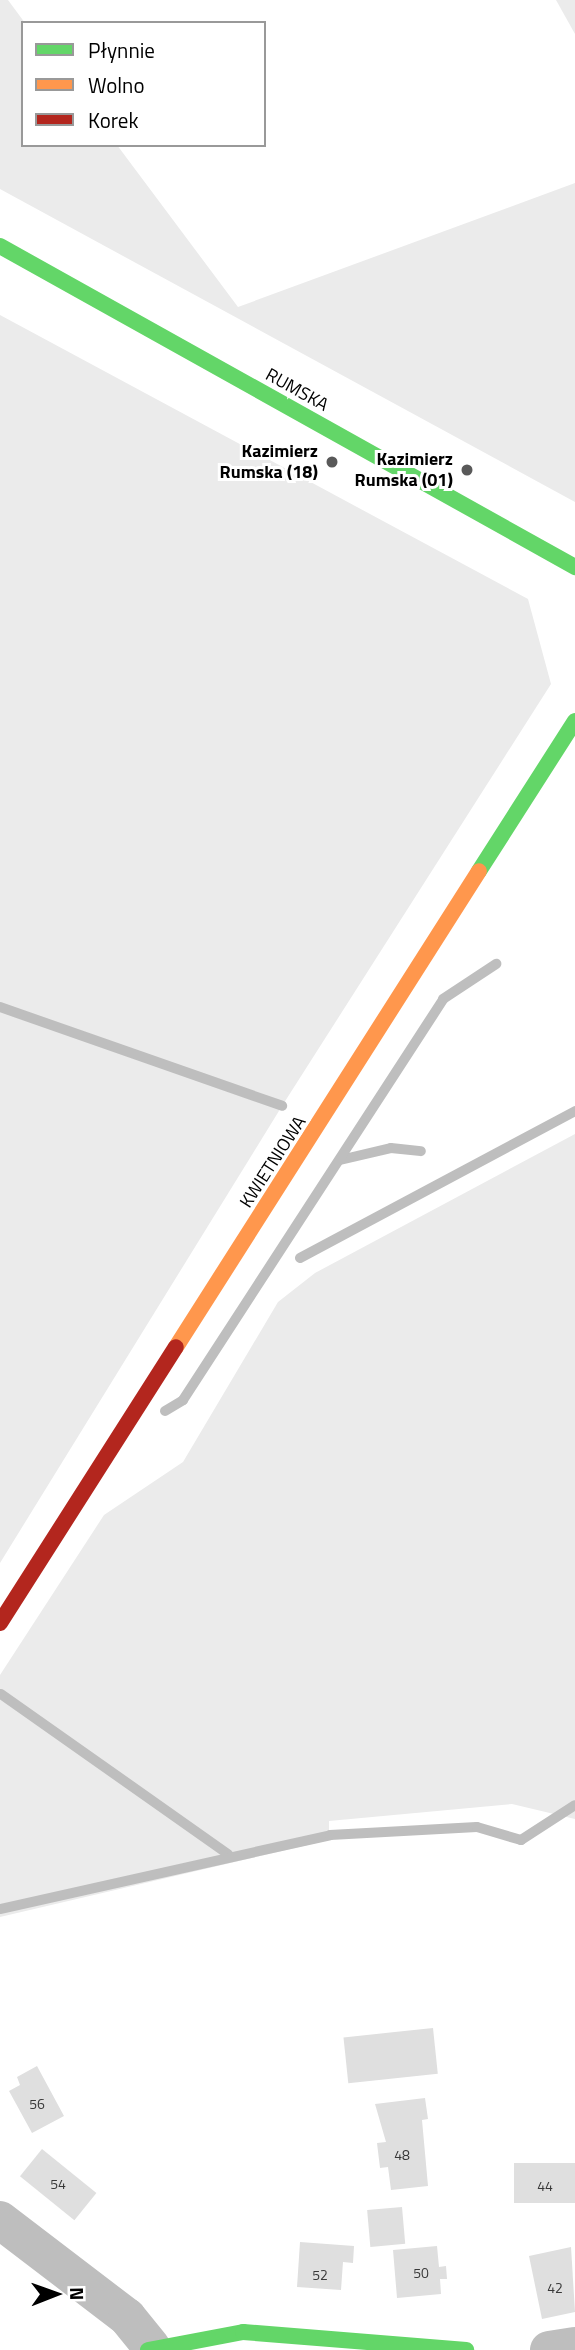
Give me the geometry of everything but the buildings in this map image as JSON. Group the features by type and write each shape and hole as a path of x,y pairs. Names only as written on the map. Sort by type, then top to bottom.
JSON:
{"street":[{"name":"RUMSKA","path":"0,246 575,567"},
{"name":"KWIETNIOWA","path":"0,1623 575,721"},
{"path":"0,2220 127,2316 149,2348 243,2332 466,2350"},
{"path":"549,2350 575,2346"}],"shaded area":[{"path":"0,0 8,0 24,21 21,21 21,147 118,147 238,307 575,183 575,502 0,189"},
{"path":"556,0 575,0 575,34"},
{"path":"0,315 528,599 551,684 282,1106 0,1563"},
{"path":"575,1134 575,1819 512,1804 329,1821 329,1840 0,1917 0,1675 104,1515 183,1462 278,1302 315,1273"}],"waterway":[{"path":"165,1411 183,1400 443,999 496,964"},
{"path":"0,1007 282,1106"},
{"path":"300,1258 575,1111"},
{"path":"340,1160 391,1148 421,1151"},
{"path":"1,1694 228,1854"},
{"path":"0,1909 330,1835 477,1827 521,1840 575,1805"}],"traffic: fast":[{"path":"0,246 575,567"},
{"path":"479,871 575,721"},
{"path":"148,2350 243,2332 466,2350"}],"traffic: slow":[{"path":"176,1347 479,871"}],"traffic: jam":[{"path":"0,1623 176,1347"}],"place":[{"name":"Kazimierz Rumska (18)","path":"332,462"},
{"name":"Kazimierz Rumska (01)","path":"467,470"}]}
